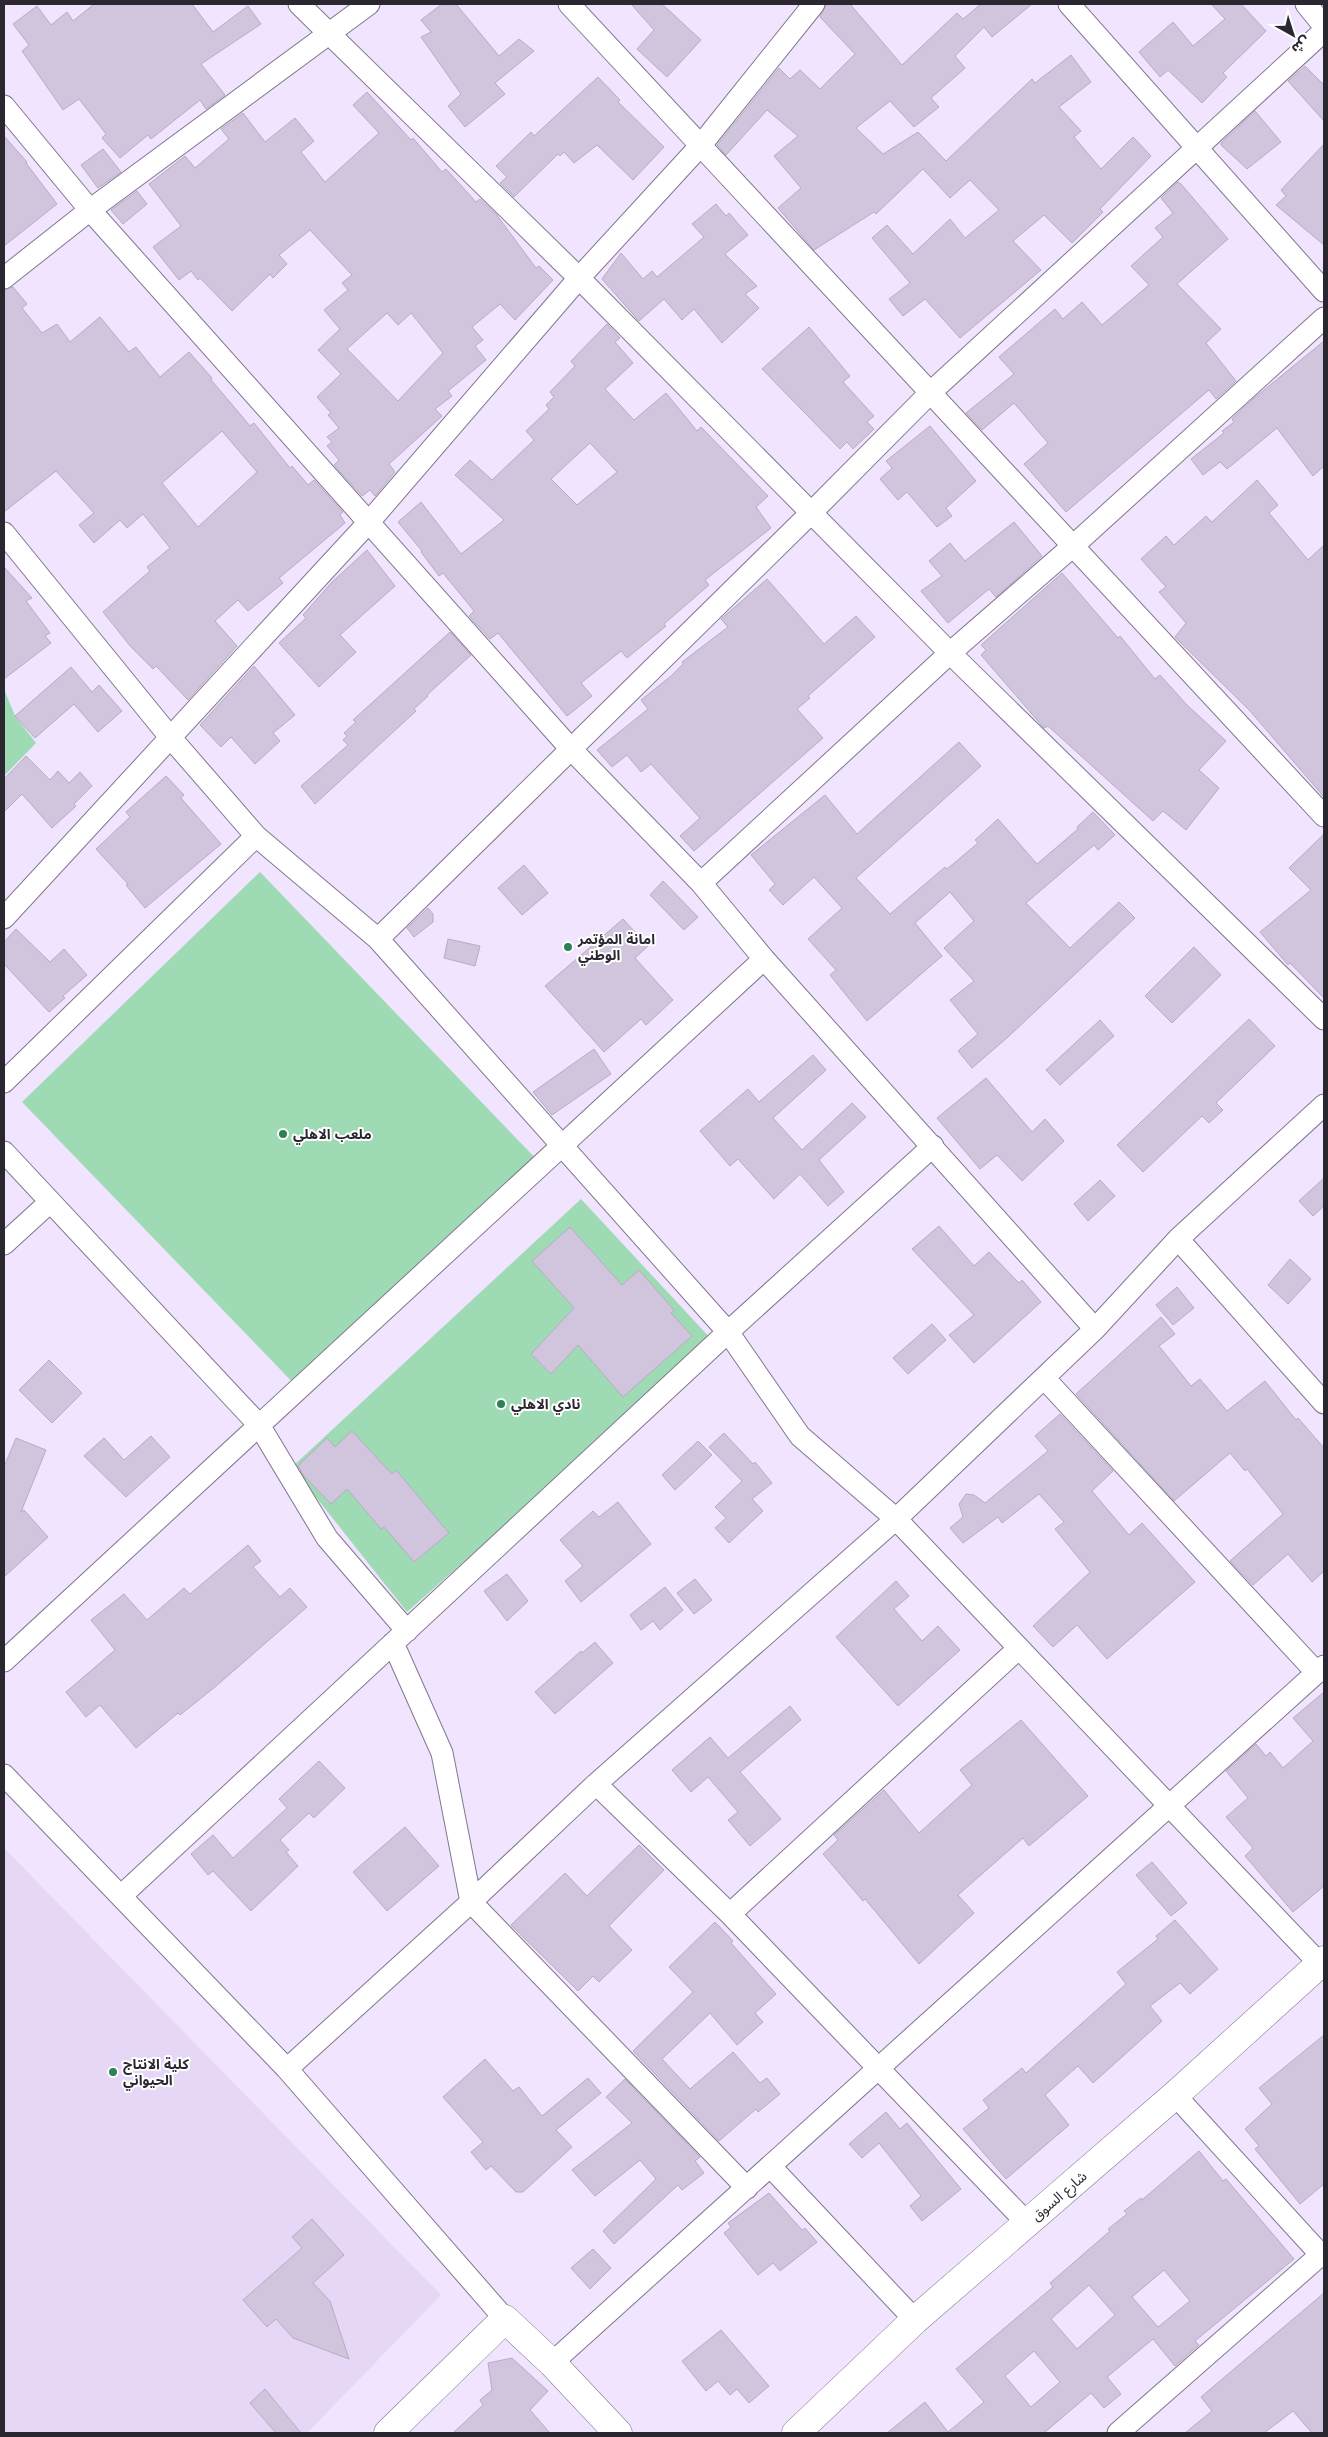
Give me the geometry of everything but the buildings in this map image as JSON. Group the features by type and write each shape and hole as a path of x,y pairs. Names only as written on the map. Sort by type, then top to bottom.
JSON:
{"street":[{"path":"299,4 579,278 950,653 1324,1019"},
{"path":"4,278 90,210 369,4"},
{"path":"569,4 1324,816"},
{"path":"4,918 369,522 579,278 701,146 814,4"},
{"path":"1070,4 1198,148 1321,280"},
{"path":"1306,4 1324,26"},
{"path":"378,939 812,512 930,392 1324,31"},
{"path":"4,106 90,210 570,748 701,883 764,959 1095,1329"},
{"path":"701,883 950,653 1073,546 1324,318"},
{"path":"4,533 170,736 256,836 378,939 728,1332 800,1436 896,1519 1322,1962"},
{"path":"4,1082 256,836"},
{"path":"4,1661 764,959"},
{"path":"287,2069 471,1902 596,1784 896,1519 1095,1329 1178,1239 1324,1105"},
{"path":"121,1896 728,1332 933,1146"},
{"path":"4,1152 259,1426 328,1538 400,1637 442,1753 471,1902 748,2188"},
{"path":"4,1244 50,1202"},
{"path":"1178,1239 1324,1403"},
{"path":"552,2363 1321,1670 1044,1378"},
{"path":"730,1914 1019,1648"},
{"path":"4,1775 287,2069 505,2318 552,2363 618,2433"},
{"path":"596,1784 730,1914 1028,2224"},
{"name":"شارع السوق","path":"796,2433 915,2320 1175,2095 1322,1962"},
{"path":"1118,2433 1323,2254 1175,2095"},
{"path":"771,2167 915,2320"},
{"path":"388,2433 505,2318"}],"shaded area":[{"name":"كلية الانتاج الحيواني","path":"4,1848 441,2295 307,2433 4,2433"}],"green space":[{"path":"4,689 15,716 36,743 4,776"},
{"name":"ملعب الاهلي","path":"260,872 543,1166 305,1395 22,1102"},
{"name":"نادي الاهلي","path":"581,1199 713,1341 407,1612 292,1467"}],"place":[{"name":"امانة المؤتمر الوطني","path":"568,947"},
{"name":"ملعب الاهلي","path":"283,1134"},
{"name":"نادي الاهلي","path":"501,1404"},
{"name":"كلية الانتاج الحيواني","path":"113,2072"}]}
